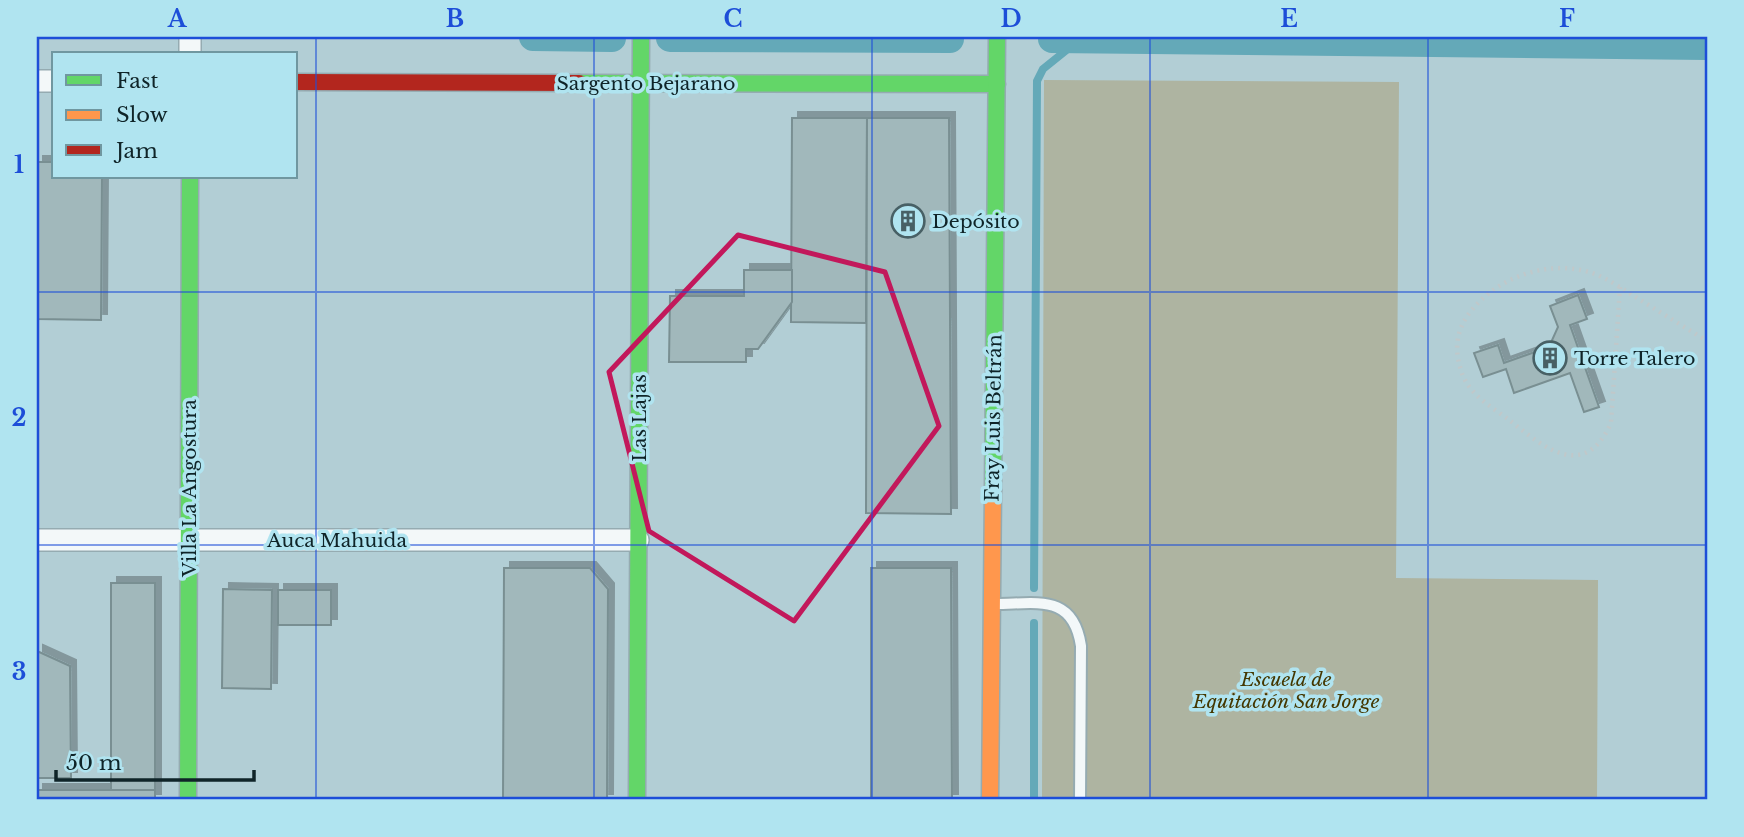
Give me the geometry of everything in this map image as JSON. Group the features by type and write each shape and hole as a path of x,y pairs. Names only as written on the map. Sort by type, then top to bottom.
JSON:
{"street":[{"name":"Las Lajas","path":"637,800 641,37"},
{"name":"Fray Luis Beltrán","path":"990,800 997,37"},
{"name":"Sargento Bejarano","path":"298,82 997,84"},
{"name":"Villa La Angostura","path":"188,800 190,178"},
{"name":"Auca Mahuida","path":"37,540 638,540"}],"lane":[{"path":"992,604 1052,605 1070,615 1076,625 1081,646 1080,800"}],"path":[{"path":"1620,287 1611,423 1605,435 1589,450 1569,455 1549,450 1467,385 1457,355 1460,328 1467,314 1481,299 1510,279 1528,272 1573,269 1593,273 1620,287 1707,341"}],"highlighted area":[{"path":"738,235 885,272 939,426 794,621 649,531 609,372"}],"green space":[{"name":"Escuela de Equitación San Jorge","path":"1044,80 1399,82 1396,578 1598,580 1597,800 1042,800"}],"building":[{"path":"792,118 867,118 866,323 791,322"},
{"name":"Depósito","path":"867,118 949,118 951,514 866,513"},
{"path":"37,162 52,162 52,178 102,178 101,320 37,319"},
{"path":"744,270 792,270 792,302 758,349 746,349 746,362 669,362 670,296 744,296"},
{"name":"Torre Talero","path":"1578,295 1587,319 1570,325 1599,407 1584,412 1570,373 1514,393 1506,369 1483,377 1474,353 1498,345 1504,363 1549,347 1558,327 1550,306"},
{"path":"504,568 590,568 608,589 607,800 503,800"},
{"path":"871,568 951,568 952,800 871,800"},
{"path":"111,583 155,583 155,790 111,790"},
{"path":"223,589 272,590 271,689 222,688"},
{"path":"278,590 331,590 331,625 278,625"},
{"path":"37,651 70,666 71,778 37,778"},
{"path":"37,790 155,790 155,800 37,800"}],"waterway":[{"path":"533,37 612,38"},
{"path":"670,38 950,39"},
{"path":"1052,39 1707,46"},
{"path":"1034,588 1037,81 1043,69 1079,40"},
{"path":"1034,623 1034,800"}],"traffic: fast":[{"path":"637,800 641,37"},
{"path":"993,490 997,37"},
{"path":"579,83 997,84"},
{"path":"188,800 190,178"}],"traffic: slow":[{"path":"990,800 993,490"}],"traffic: jam":[{"path":"298,82 579,83"}],"place":[{"name":"Depósito","path":"908,221"},
{"name":"Torre Talero","path":"1550,358"}]}
